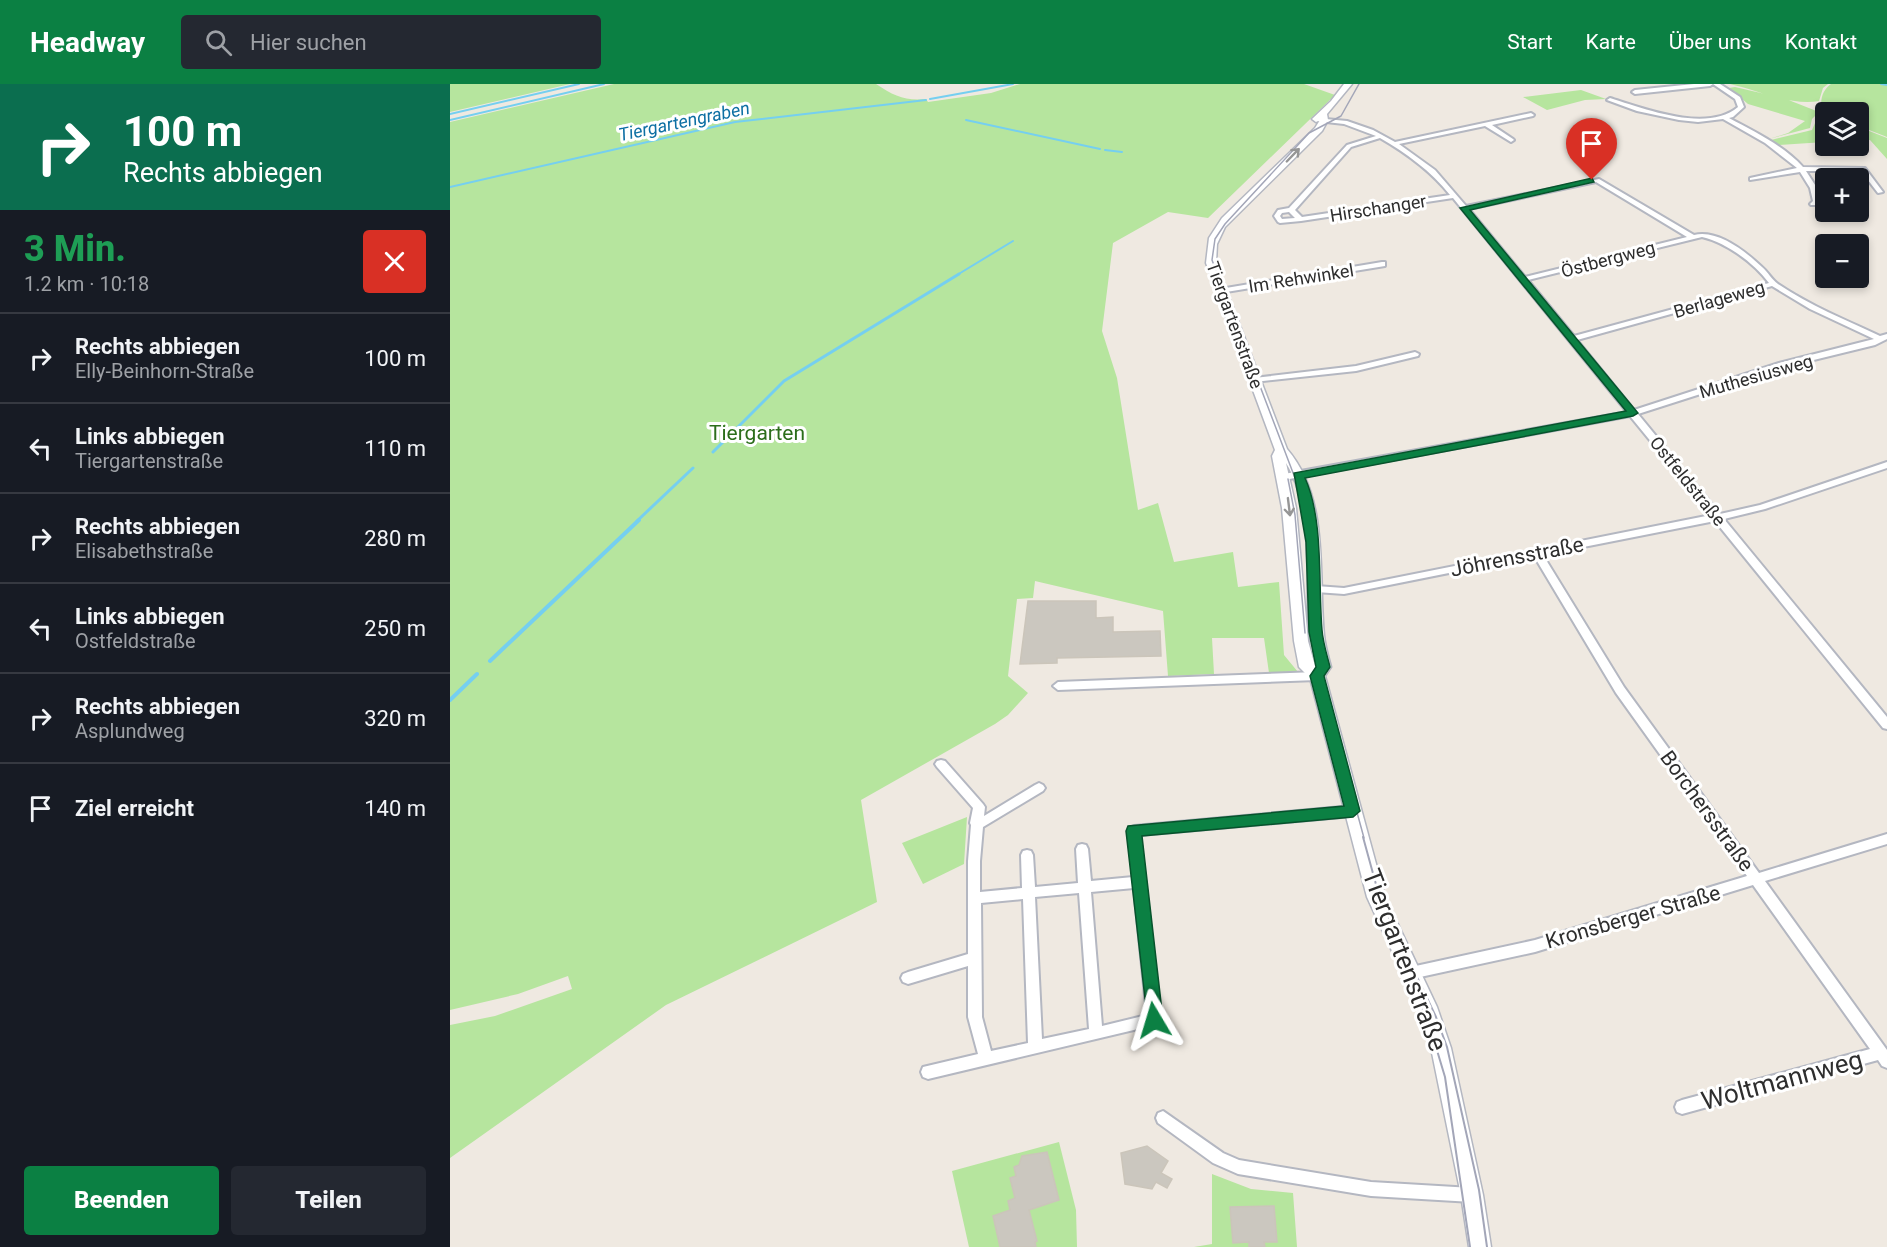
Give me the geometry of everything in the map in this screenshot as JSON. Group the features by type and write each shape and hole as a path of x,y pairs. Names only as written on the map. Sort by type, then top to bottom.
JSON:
{"main road":[{"name":"Tiergartenstraße","path":"1317,676 1323,667 1316,632 1316,589 1304,487 1288,456 1281,450 1210,260 1213,237 1225,220 1263,180 1264,175 1281,153 1321,118 1348,84"},
{"name":"Tiergartenstraße","path":"1281,450 1278,456 1284,477 1290,519 1301,641 1307,667 1317,676 1376,897 1427,1007 1441,1048 1472,1195 1480,1247"}],"street":[{"path":"1635,92 1655,90 1667,95 1679,94 1673,88 1710,84"},
{"path":"1610,100 1680,118 1725,118 1739,110 1740,103 1733,94 1716,84"},
{"path":"1392,144 1531,115"},
{"name":"Ostfeldstraße","path":"1321,118 1346,123 1379,137 1429,167 1524,279 1885,720"},
{"path":"1725,118 1804,169 1816,195 1816,202 1813,204"},
{"path":"1486,124 1511,140"},
{"name":"Hirschanger","path":"1379,137 1349,146 1291,210 1280,211 1277,216 1280,221 1455,196"},
{"path":"1752,179 1815,169"},
{"path":"1869,177 1880,192"},
{"path":"1465,208 1597,180 1693,237"},
{"name":"Hirschanger","path":"1291,210 1301,219"},
{"name":"Berlageweg","path":"1572,339 1773,284 1753,264 1727,246 1707,236 1693,237"},
{"name":"Östbergweg","path":"1524,279 1693,237"},
{"name":"Im Rehwinkel","path":"1220,291 1382,264"},
{"name":"Muthesiusweg","path":"1773,284 1813,308 1882,337"},
{"name":"Muthesiusweg","path":"1284,477 1633,413 1782,364 1872,343 1882,337"},
{"path":"1254,380 1357,368 1394,362 1415,354"},
{"name":"Jöhrensstraße","path":"1316,589 1344,591 1718,517 1762,507 1887,465"},
{"name":"Borchersstraße","path":"1537,553 1620,690 1884,1057"},
{"path":"1058,686 1317,676"},
{"path":"940,764 979,807 976,823 974,898 975,1017 986,1059"},
{"path":"976,823 982,823 1039,788"},
{"path":"928,1072 1154,1020 1134,831 1353,811"},
{"name":"Kronsberger Straße","path":"1411,973 1535,946 1887,839"},
{"path":"1082,849 1096,1033"},
{"path":"1027,855 1035,1047"},
{"path":"974,898 1139,882"},
{"path":"908,978 975,958"},
{"name":"Woltmannweg","path":"1682,1107 1884,1057"},
{"path":"1162,1118 1218,1158 1238,1167 1371,1189 1472,1195"}],"green space":[{"path":"450,84 570,84 450,112"},
{"name":"Tiergarten","path":"614,84 876,84 900,97 926,99 928,102 991,93 1020,84 1304,84 1335,95 1208,218 1168,212 1113,243 1102,331 1117,378 1138,510 1158,503 1174,562 1233,552 1238,587 1279,582 1284,655 1298,672 1269,673 1264,638 1212,638 1214,674 1168,676 1163,611 1035,581 1033,598 1017,599 1008,676 1028,693 1008,715 995,724 861,800 877,902 666,1005 450,1158 450,1025 495,1016 572,989 568,976 518,994 450,1010 450,122"},
{"path":"1730,84 1828,84 1823,88 1819,101 1808,102 1786,99"},
{"path":"1831,84 1887,84 1887,137 1869,130 1869,102 1821,102 1825,90"},
{"path":"1735,87 1786,99 1815,110 1815,116 1810,128 1769,139 1788,133 1805,121 1748,104 1729,88"},
{"path":"1581,90 1606,99 1585,100 1547,110 1523,97"},
{"path":"1815,123 1815,143 1779,145 1771,140 1812,130"},
{"path":"1869,131 1887,138 1887,159 1870,140"},
{"path":"967,817 964,864 923,884 902,843"},
{"path":"1059,1142 1076,1210 1077,1247 969,1247 952,1171"},
{"path":"1212,1174 1251,1189 1293,1193 1297,1247 1194,1247 1212,1244"}],"building":[{"path":"1028,601 1096,601 1096,618 1113,617 1113,632 1160,631 1161,656 1057,658 1057,663 1020,664"},
{"path":"1147,1146 1168,1161 1161,1173 1172,1179 1167,1188 1156,1182 1152,1189 1125,1184 1121,1153"},
{"path":"1047,1152 1059,1200 1029,1210 1037,1241 1035,1242 1036,1247 1000,1247 993,1216 1010,1210 1008,1201 1015,1198 1010,1178 1016,1176 1014,1167 1019,1165 1022,1156"},
{"path":"1274,1206 1277,1242 1264,1242 1265,1247 1249,1247 1249,1242 1233,1243 1230,1207"}],"waterway":[{"path":"450,114 579,84"},
{"path":"450,120 604,84"},
{"name":"Tiergartengraben","path":"930,99 1013,84"},
{"path":"1881,84 1887,85"},
{"name":"Tiergartengraben","path":"450,187 735,122 926,100"},
{"path":"966,120 1100,149"},
{"path":"1105,150 1122,152"},
{"path":"957,275 1013,241"},
{"path":"713,452 784,381 959,274"},
{"path":"637,521 693,468"},
{"path":"490,661 639,520"},
{"path":"450,700 477,674"}],"tram line":[{"path":"1359,84 1341,116 1309,133 1225,224 1215,239 1212,260 1303,499 1311,582 1313,651 1364,838"},
{"path":"1288,479 1295,515 1305,633"},
{"path":"1363,837 1380,899 1436,1017 1447,1047 1479,1190 1487,1247"},
{"path":"1415,991 1430,1027 1445,1077 1470,1247"}],"route":[{"path":"1154,1020 1134,831 1353,811 1317,676 1323,667 1316,632 1316,589 1312,542 1304,487 1299,476 1633,413 1465,208 1592,180"}]}
